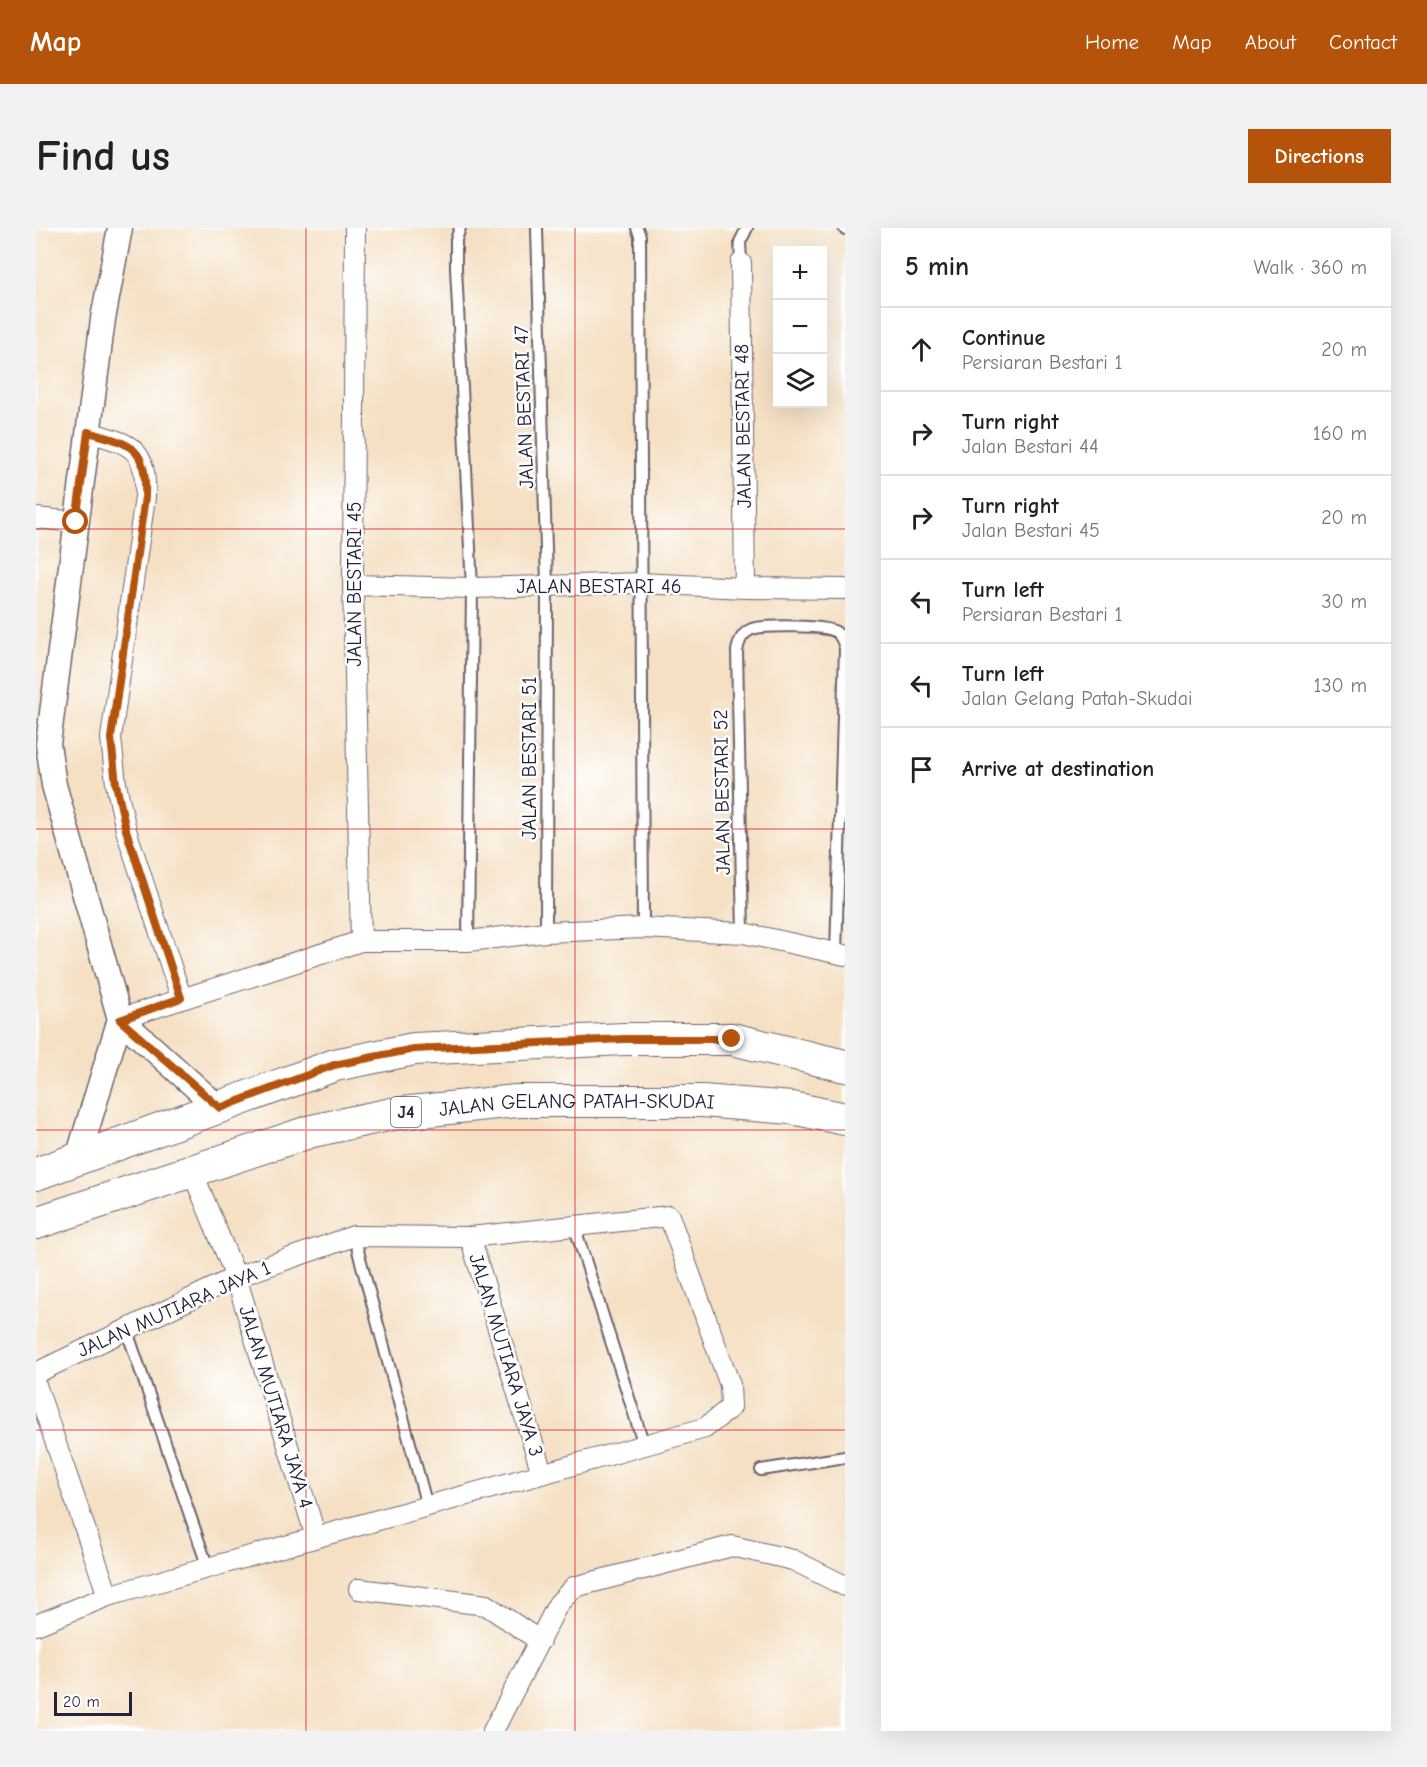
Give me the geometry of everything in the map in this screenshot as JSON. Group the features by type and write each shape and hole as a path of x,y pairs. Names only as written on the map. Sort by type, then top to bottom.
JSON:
{"main road":[{"path":"36,1174 77,1161 334,1065 414,1049 624,1039 732,1039 845,1066"},
{"name":"JALAN GELANG PATAH-SKUDAI","path":"36,1223 312,1131 392,1114 516,1101 702,1101 792,1108 845,1119"},
{"name":"J4","path":"792,1108 845,1138"}],"street":[{"path":"77,1161 120,1020 54,785 48,744 103,319 120,228"},
{"name":"JALAN BESTARI 45","path":"355,228 353,585 361,941"},
{"name":"JALAN BESTARI 48","path":"741,263 745,588"},
{"path":"88,432 125,442 138,456 146,471 145,497 111,738 116,784 126,830 181,998"},
{"path":"36,518 76,522"},
{"name":"JALAN BESTARI 46","path":"353,585 472,588 640,583 745,588 845,589"},
{"path":"120,1020 181,998 361,941 468,941 546,932 643,928 743,933 841,954"},
{"path":"120,1020 220,1108"},
{"name":"JALAN MUTIARA JAYA 4","path":"192,1171 236,1277 316,1537"},
{"name":"JALAN MUTIARA JAYA 1","path":"36,1373 236,1277 354,1236 470,1237 576,1228 669,1216 730,1385 731,1407 705,1428 644,1445"},
{"name":"JALAN MUTIARA JAYA 3","path":"470,1237 542,1473"},
{"path":"36,1385 108,1596"},
{"path":"36,1625 108,1596 644,1445"},
{"path":"493,1731 558,1604 574,1587 732,1546 793,1560 845,1586"},
{"path":"359,1589 486,1605 540,1641"}],"lane":[{"path":"460,228 456,240 456,268 472,588 468,941"},
{"name":"JALAN BESTARI 47","path":"537,228 547,585"},
{"path":"637,228 640,248 643,928"},
{"path":"741,263 740,242 747,228"},
{"name":"JALAN BESTARI 51","path":"546,932 547,585"},
{"name":"JALAN BESTARI 52","path":"743,933 737,651 740,639 747,632 762,627 824,628 835,631 842,638 845,648 841,954"},
{"path":"576,1228 644,1445"},
{"path":"354,1236 426,1506"},
{"path":"126,1328 208,1568"},
{"path":"761,1470 845,1457"}],"route":[{"path":"76,522 88,432 125,442 138,456 146,471 145,497 111,738 116,784 126,830 181,998 120,1020 220,1108 334,1065 414,1049 624,1039 732,1039"}]}
